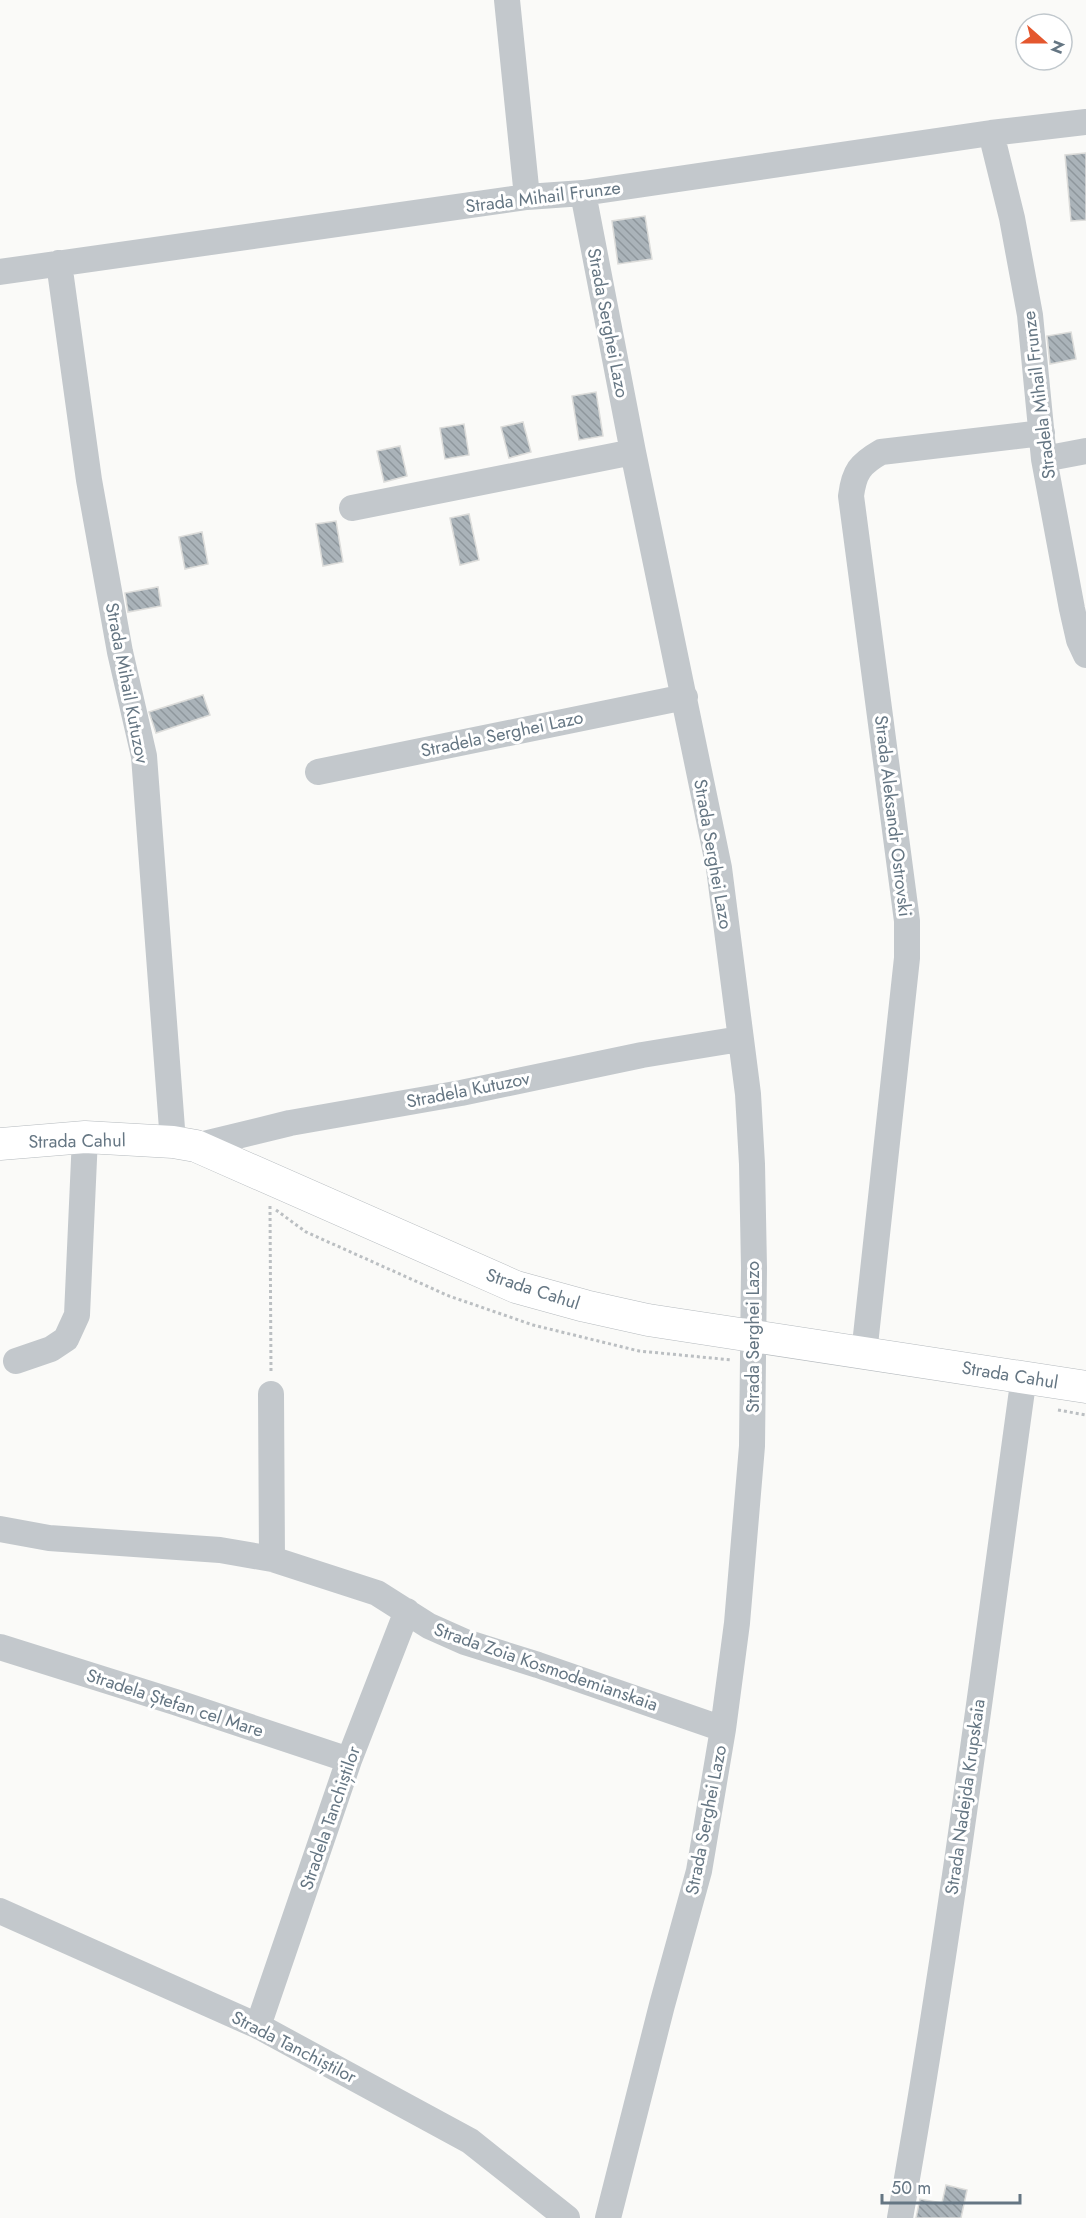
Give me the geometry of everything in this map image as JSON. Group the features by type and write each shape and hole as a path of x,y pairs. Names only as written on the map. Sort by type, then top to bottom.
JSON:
{"main road":[{"name":"Strada Cahul","path":"0,1144 85,1137 185,1144 516,1287 585,1306 648,1320 1086,1387"}],"street":[{"path":"507,0 527,197"},
{"name":"Strada Mihail Frunze","path":"0,272 527,197 583,193 991,133 1086,122"},
{"name":"Stradela Mihail Frunze","path":"991,133 1012,218 1030,315 1044,459 1072,609 1079,640 1086,655"},
{"name":"Strada Serghei Lazo","path":"583,193 633,452 719,868 748,1094 754,1268 752,1446 737,1623 723,1729 699,1871 608,2218"},
{"name":"Strada Mihail Kutuzov","path":"59,263 91,492 120,652 144,756 185,1144"},
{"name":"Strada Aleksandr Ostrovski","path":"864,1354 904,999 907,921 851,496 853,480 858,469 868,459 881,452 1042,433"},
{"path":"1044,459 1086,451"},
{"path":"352,508 633,452"},
{"name":"Stradela Serghei Lazo","path":"318,772 685,697"},
{"name":"Stradela Kutuzov","path":"185,1144 461,1093 642,1055 740,1039"},
{"path":"16,1361 51,1349 66,1339 77,1315 85,1137"},
{"name":"Strada Nadejda Krupskaia","path":"900,2218 918,2115 962,1822 1024,1376"},
{"path":"271,1394 272,1559"},
{"name":"Strada Zoia Kosmodemianskaia","path":"0,1529 50,1538 220,1550 272,1559 377,1593 429,1626 465,1642 723,1729"},
{"name":"Stradela Tanchiștilor","path":"258,2026 349,1760 407,1611"},
{"name":"Stradela Ștefan cel Mare","path":"0,1647 349,1760"},
{"name":"Strada Tanchiștilor","path":"0,1911 258,2026 470,2141 567,2218"}],"path":[{"path":"270,1206 271,1394"}],"building":[{"path":"1086,153 1086,220 1071,221 1065,155"},
{"path":"645,216 652,259 618,264 612,221"},
{"path":"1071,332 1076,359 1050,364 1047,336"},
{"path":"596,392 603,436 579,440 572,396"},
{"path":"523,422 531,452 509,458 501,427"},
{"path":"464,424 469,455 445,459 440,428"},
{"path":"400,446 407,476 384,482 377,451"},
{"path":"469,514 479,560 460,565 450,518"},
{"path":"336,521 343,562 323,566 316,524"},
{"path":"202,532 208,564 185,569 179,537"},
{"path":"158,587 161,606 128,612 125,593"},
{"path":"203,695 210,715 156,733 149,712"},
{"path":"946,2185 967,2190 961,2218 916,2218 920,2199 942,2203"}]}
